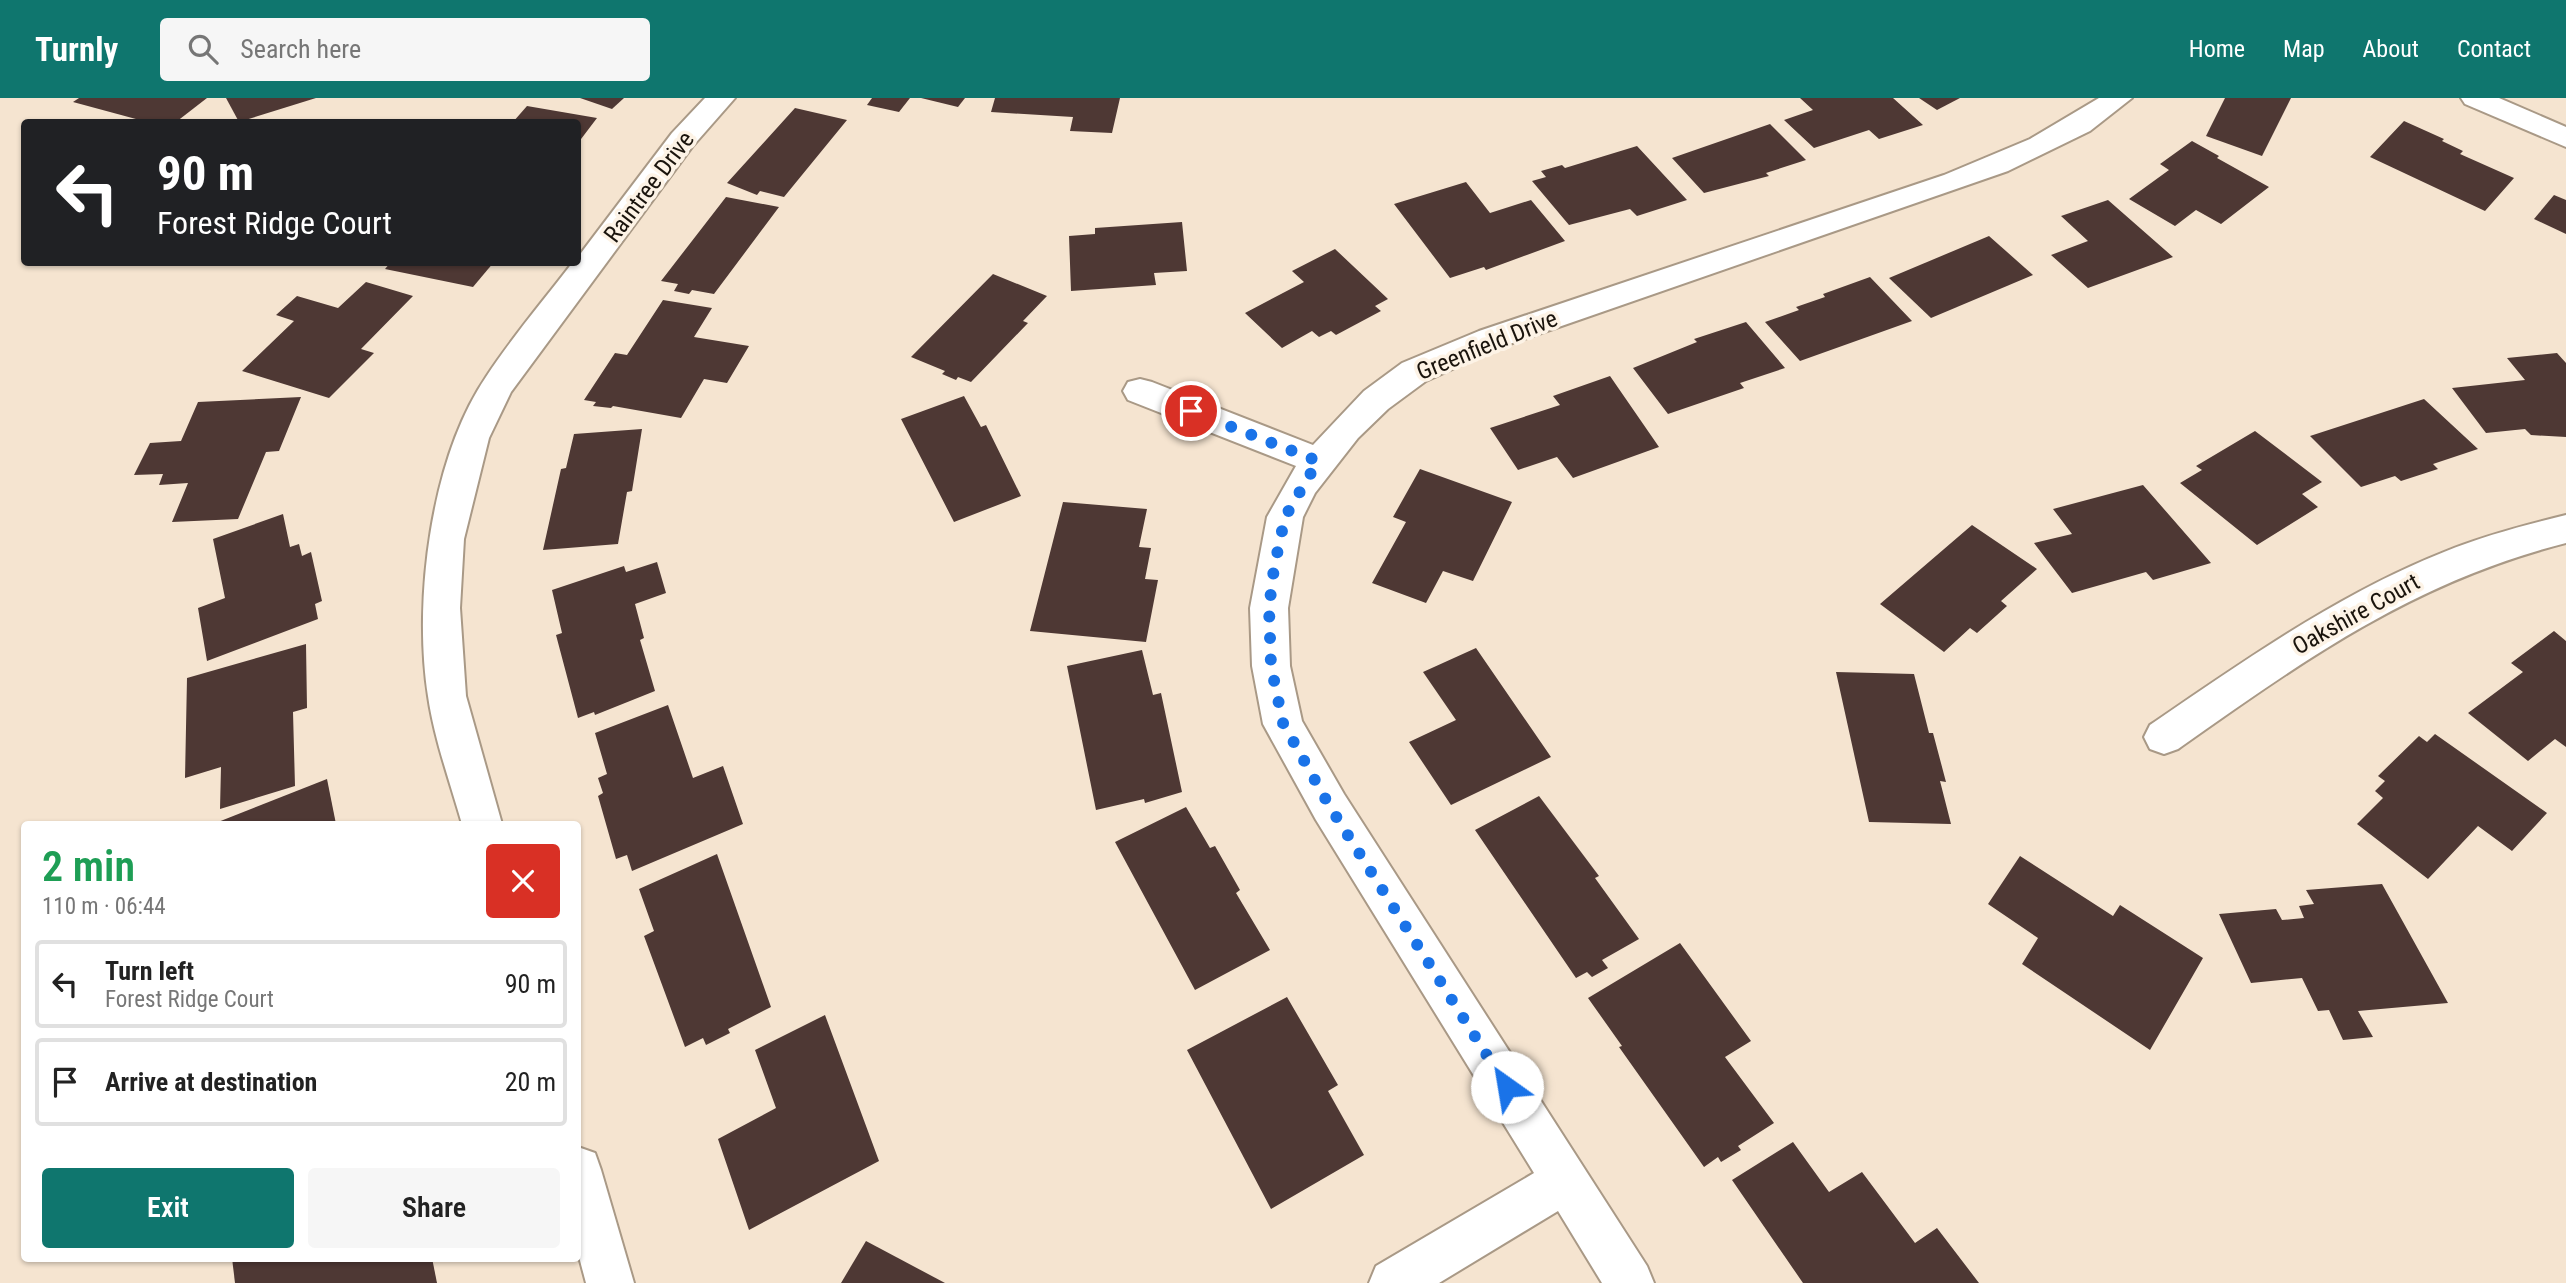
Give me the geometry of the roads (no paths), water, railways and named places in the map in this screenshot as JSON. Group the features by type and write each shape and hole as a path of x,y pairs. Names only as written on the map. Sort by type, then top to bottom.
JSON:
{"street":[{"name":"Raintree Drive","path":"481,821 447,695 441,608 446,539 472,438 497,386 682,140 721,98"},
{"name":"Greenfield Drive","path":"1630,1283 1330,807 1283,723 1271,666 1269,608 1285,517 1318,461 1376,400 1414,372 1455,353 2025,155 2068,132 2118,98"},
{"path":"2475,98 2566,138"},
{"path":"1140,391 1318,461"},
{"name":"Oakshire Court","path":"2164,737 2326,627 2403,584 2474,553 2566,528"},
{"path":"1393,1283 1566,1180"},
{"path":"581,1181 610,1283"}]}
